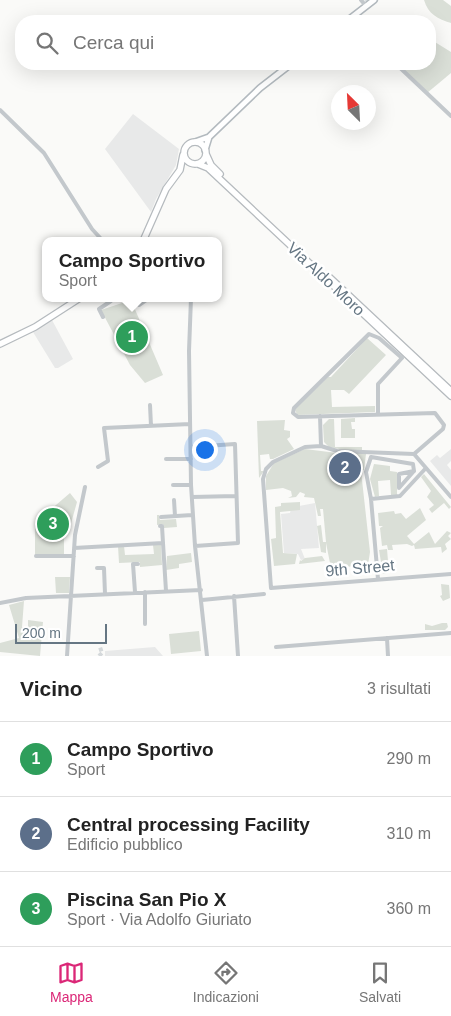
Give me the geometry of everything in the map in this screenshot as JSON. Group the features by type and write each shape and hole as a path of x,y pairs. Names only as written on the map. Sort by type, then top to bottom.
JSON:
{"main road":[{"path":"143,237 166,189 180,170 187,145 195,142 203,145 206,152 203,161 180,170"},
{"name":"Via Aldo Moro","path":"206,152 213,168 451,391"},
{"path":"183,154 186,161 196,164"},
{"name":"Via Aldo Moro","path":"196,164 208,168 451,396"},
{"path":"0,344 35,327 74,302"}],"street":[{"path":"361,0 366,6"},
{"path":"356,15 374,0"},
{"path":"195,142 209,137 260,88 283,70"},
{"path":"402,70 451,116"},
{"path":"0,110 44,153 92,229 99,237"},
{"path":"206,152 209,137"},
{"path":"103,317 99,309 110,302"},
{"path":"191,302 190,424 192,515 207,656"},
{"path":"378,414 378,384 402,358 379,338 369,334 293,410 293,413 298,417 435,413 444,424 443,429 414,454"},
{"path":"150,405 151,426"},
{"path":"320,416 320,446 337,451 372,455 413,464 414,471 399,488 399,474 414,471"},
{"path":"98,467 108,461 104,428 190,424"},
{"path":"191,447 235,444 238,543 195,546"},
{"name":"9th Street","path":"320,446 305,447 273,462 266,469 263,479 271,588 451,574"},
{"path":"378,579 371,499 366,472 372,455 381,451 414,454 451,498"},
{"path":"166,459 191,459"},
{"path":"371,499 400,496 426,468"},
{"path":"173,485 191,485"},
{"path":"67,656 74,548 85,487"},
{"path":"192,497 236,496"},
{"path":"174,500 175,516"},
{"path":"162,517 192,515"},
{"path":"160,526 162,526 166,591"},
{"path":"74,548 163,542"},
{"path":"36,556 74,556"},
{"path":"135,592 133,564 138,564"},
{"path":"97,568 104,568 106,594"},
{"path":"0,603 16,598 201,590"},
{"path":"145,592 145,624"},
{"path":"202,600 264,594"},
{"path":"234,596 238,656"},
{"path":"276,647 451,633"},
{"path":"387,638 388,656"}],"shaded area":[{"path":"424,0 443,0 451,6 451,23 434,15"},
{"path":"436,43 451,52 451,73 427,93 402,70 436,70"},
{"path":"133,114 179,149 176,165 156,199 151,212 105,149"},
{"path":"125,302 132,302 163,375 145,383 130,365 101,310"},
{"path":"52,320 73,359 58,368 55,368 33,332"},
{"path":"367,338 386,355 349,394 344,390 331,390 332,407 375,406 375,412 297,415 295,409 328,377 331,377"},
{"path":"355,418 355,422 351,422 352,429 355,429 355,438 341,438 341,419"},
{"path":"329,419 334,419 335,447 362,447 362,454 366,454 364,470 358,470 361,471 370,552 368,565 334,568 333,563 330,563 326,543 326,553 321,552 317,526 321,525 323,542 326,542 323,509 320,509 321,516 318,516 314,498 304,497 305,494 300,492 296,497 288,498 292,496 291,491 283,488 266,490 266,476 274,463 305,449 337,453 336,469 332,470 331,474 353,478 357,454 355,453 353,461 339,460 339,449 329,447 324,442 323,425"},
{"path":"285,420 284,430 290,431 290,437 287,439 294,449 273,459 270,459 269,454 260,455 261,471 264,471 259,478 257,421"},
{"path":"451,449 451,461 447,465 451,470 451,486 430,461 437,455 440,458"},
{"path":"374,464 390,466 390,471 397,472 397,495 391,495 390,480 378,481 379,496 375,497 370,479"},
{"path":"424,474 451,507 449,509 444,503 432,513 429,509 434,505 427,497 431,491 421,477"},
{"path":"70,493 77,502 70,527 64,527 64,554 35,555 35,523"},
{"path":"300,502 300,510 280,512 283,553 297,554 295,564 274,566 271,539 276,538 275,507 281,506 281,503"},
{"path":"315,503 319,548 301,549 305,559 301,560 298,554 284,553 281,514 290,513 291,509 299,506"},
{"path":"420,508 426,520 407,536 414,544 429,532 435,544 447,531 451,533 448,536 451,539 445,544 447,549 442,553 441,547 415,549 414,545 407,544 392,545 393,550 388,550 387,545 382,546 380,528 383,526 379,526 378,513 394,511 395,514 401,513 406,519"},
{"path":"157,515 159,515 160,520 176,519 177,527 164,528 163,524 157,525"},
{"path":"153,545 161,545 162,565 140,567 140,562 119,563 118,546 124,546 125,555 154,554"},
{"path":"387,549 389,573 383,574 379,550"},
{"path":"191,553 192,562 179,564 179,568 166,570 167,556"},
{"path":"322,556 325,561 299,564 300,560 305,558"},
{"path":"55,577 70,577 69,593 56,593"},
{"path":"441,584 449,585 450,598 443,601 440,596 442,595"},
{"path":"24,601 22,627 28,627 28,620 43,622 40,656 0,652 0,643 19,638 9,605"},
{"path":"447,623 448,627 445,630 425,630 425,624 432,626"},
{"path":"199,631 201,651 171,654 169,634"},
{"path":"155,647 163,656 105,656 105,651"}],"tunnel":[{"path":"99,656 102,653 100,647"}],"place":[{"name":"Campo Sportivo","path":"132,337"},
{"name":"Central processing Facility","path":"345,468"},
{"name":"Piscina San Pio X","path":"53,524"}]}
